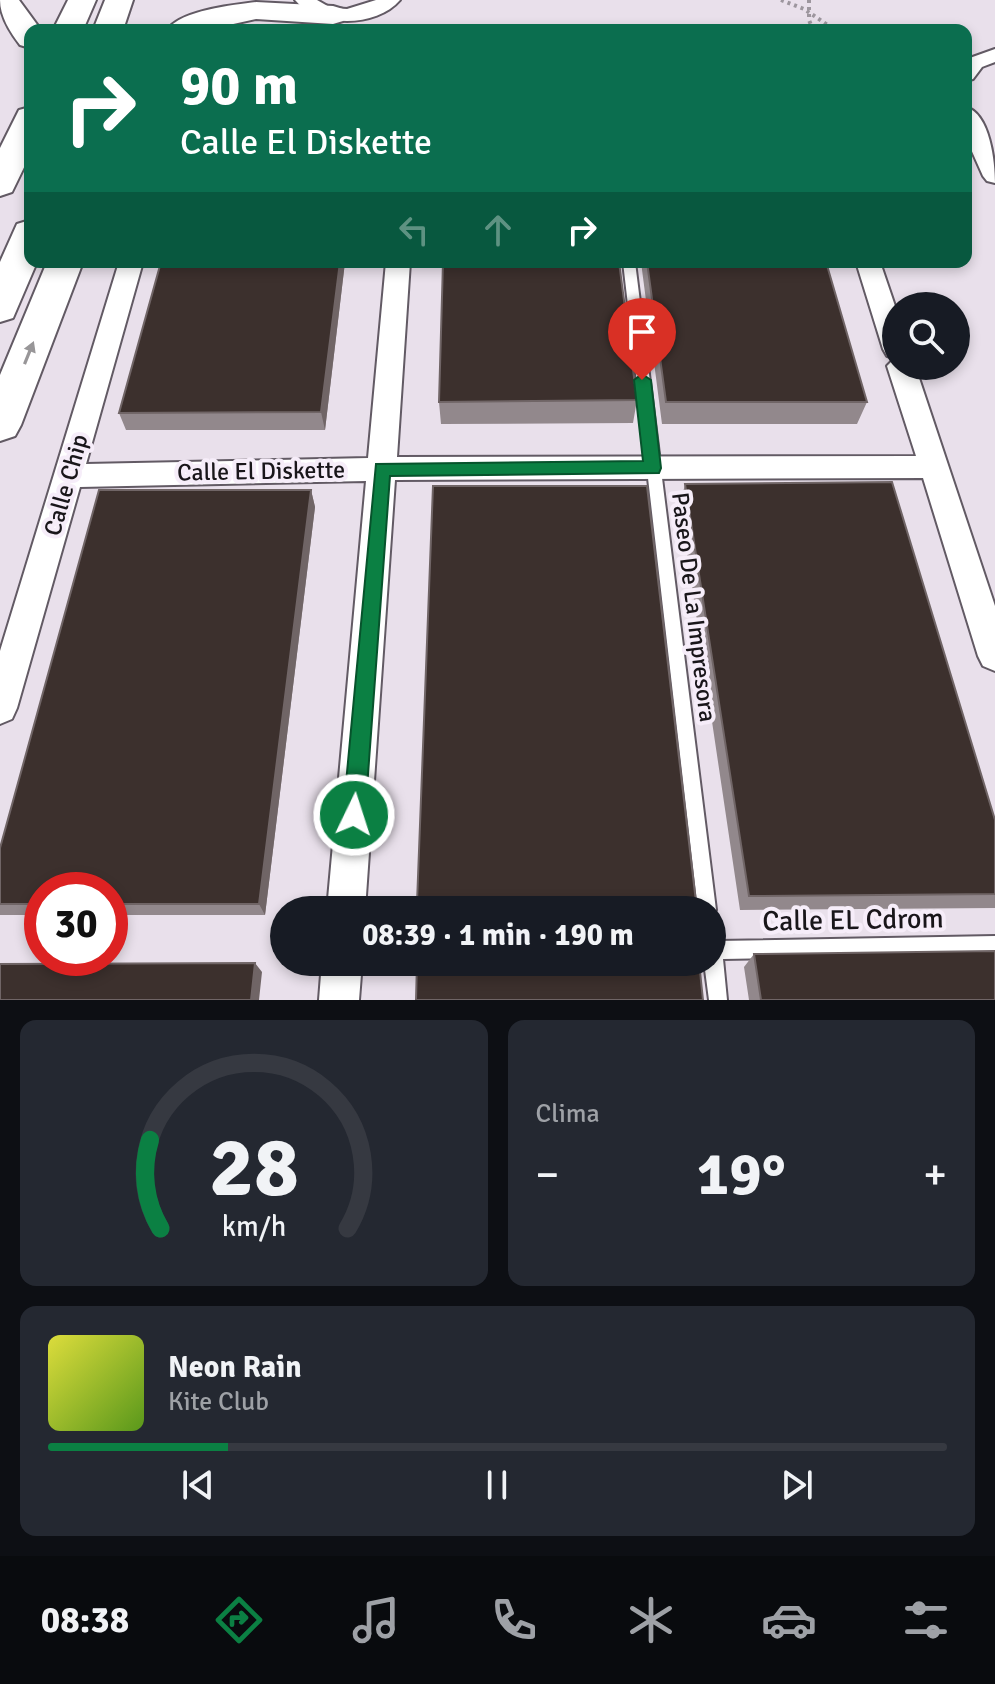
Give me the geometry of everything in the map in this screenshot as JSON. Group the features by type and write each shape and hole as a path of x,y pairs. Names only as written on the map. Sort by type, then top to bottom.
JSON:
{"highway":[{"path":"4,0 24,26"},
{"path":"71,24 82,0"},
{"path":"110,24 119,0"},
{"path":"193,24 256,11 333,15"},
{"path":"0,185 24,131"},
{"path":"0,309 24,247"},
{"path":"0,425 63,268"}],"street":[{"path":"305,0 315,9 333,15 359,14 379,8 390,0"},
{"path":"972,68 995,55"},
{"path":"972,127 995,176"},
{"name":"Calle Chip","path":"0,708 129,268"},
{"path":"347,896 398,268"},
{"path":"870,268 882,306"},
{"path":"906,380 995,656"},
{"name":"Calle El Diskette","path":"69,476 382,469 934,467"},
{"path":"339,1000 341,976"}],"lane":[{"name":"Paseo De La Impresora","path":"630,268 705,896"},
{"name":"Calle EL Cdrom","path":"726,949 995,945"},
{"path":"715,976 718,1000"}],"path":[{"path":"781,0 826,24"},
{"path":"809,0 812,24"}],"building":[{"path":"159,268 339,268 321,412 119,413"},
{"path":"443,268 620,268 637,400 439,402"},
{"path":"648,268 828,268 867,402 666,402"},
{"path":"892,482 995,820 995,894 749,896 685,484"},
{"path":"433,486 647,486 695,896 417,896"},
{"path":"99,490 311,490 259,904 128,904 128,872 24,872 24,904 0,904 0,848"},
{"path":"995,951 995,1000 761,1000 754,954"},
{"path":"128,963 255,963 251,1000 0,1000 0,964 24,964 24,976 128,976"},
{"path":"417,976 700,976 703,1000 416,1000"}],"route":[{"path":"354,815 382,469 652,468 642,380"}]}
